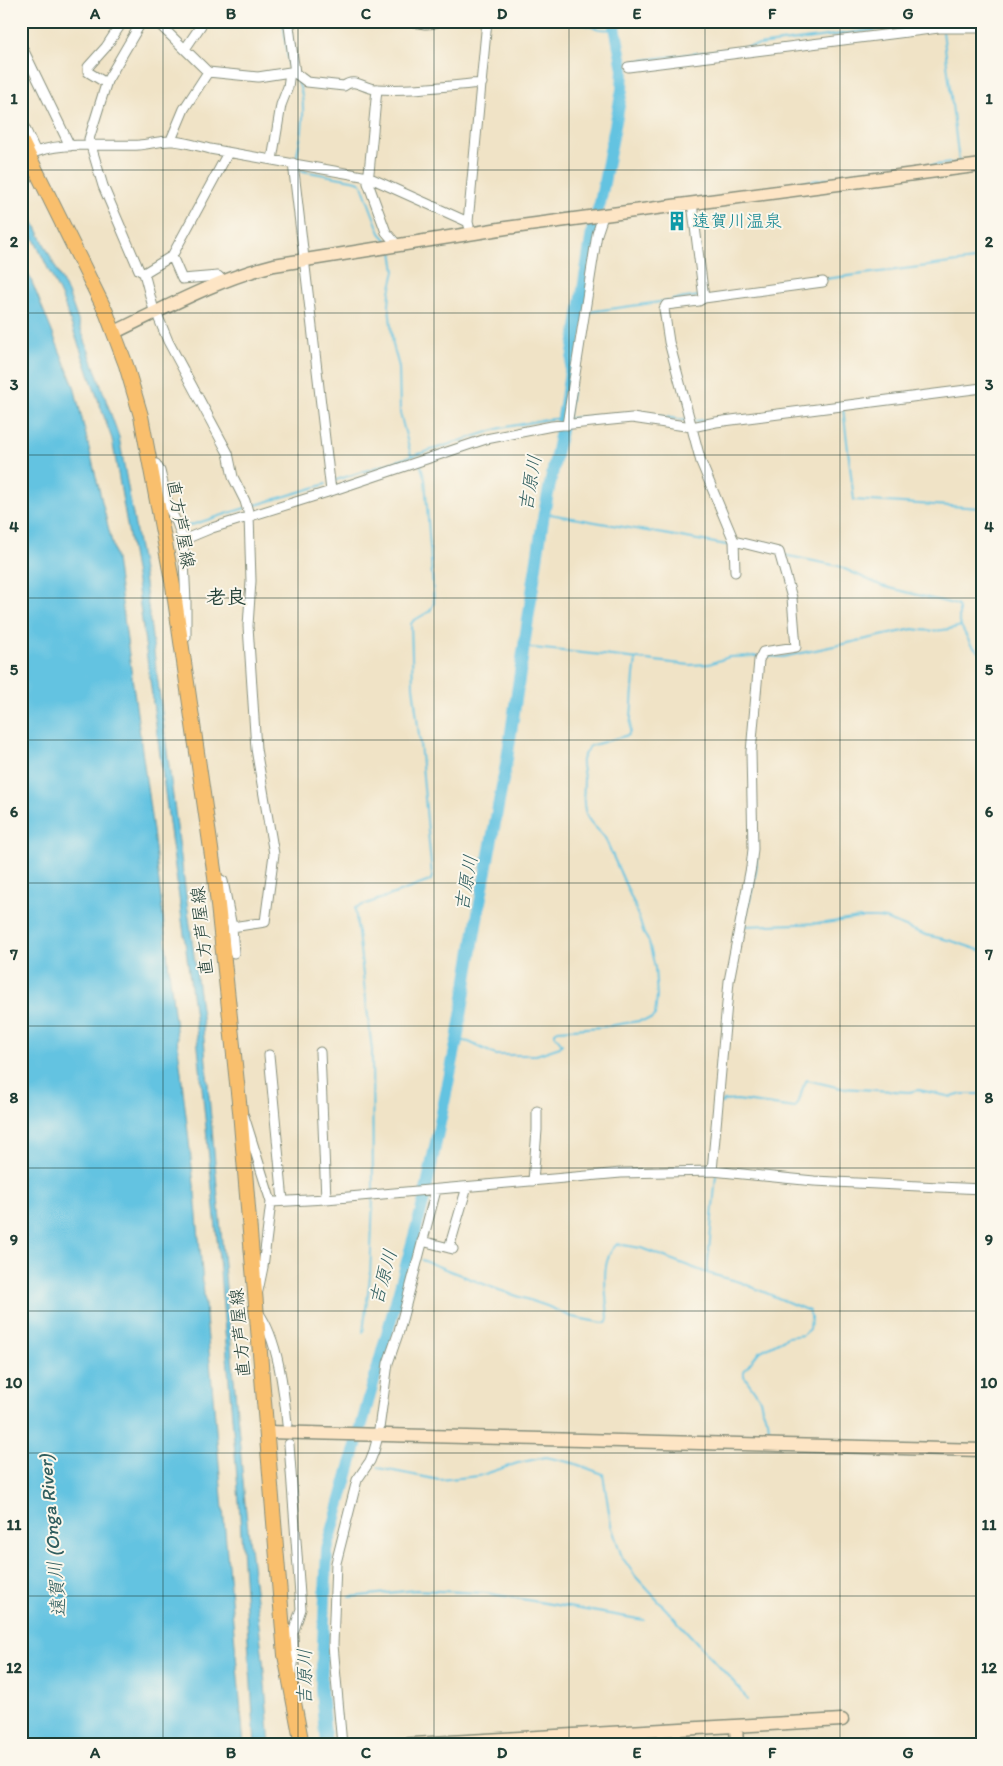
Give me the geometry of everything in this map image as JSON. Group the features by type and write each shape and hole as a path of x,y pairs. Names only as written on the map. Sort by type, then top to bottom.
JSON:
{"main road":[{"name":"直方芦屋線","path":"21,140 32,154 115,332 134,389 150,462 183,647 215,878 240,1111 285,1655 302,1745"}],"street":[{"path":"106,83 88,72 88,67 106,46 123,21"},
{"path":"142,21 106,83 89,139 104,186 139,270 144,273 153,306"},
{"path":"156,21 208,72 258,77 292,72 307,82 344,86 349,82 354,82 377,90 482,83"},
{"path":"184,49 204,21"},
{"path":"272,160 281,105 292,72 289,26 294,21"},
{"path":"409,21 433,24 441,21"},
{"path":"469,228 488,21"},
{"path":"628,67 939,28 982,28"},
{"path":"21,45 70,146"},
{"path":"171,140 184,108 208,72"},
{"path":"377,90 368,183 386,232 398,246"},
{"path":"21,120 32,154 70,146 139,145 171,140 228,153 368,177 469,228"},
{"path":"144,273 172,256 228,153"},
{"path":"293,163 331,491"},
{"path":"115,332 224,281 248,272 305,260 398,246 469,228 603,216 982,166"},
{"path":"692,203 704,298"},
{"path":"567,425 598,234 603,216"},
{"path":"172,256 182,279 218,276 224,281"},
{"path":"735,572 734,541 701,462 669,342 664,309 666,305 699,302 704,298 823,282"},
{"path":"159,319 168,341 228,453 233,476 245,501 249,515 251,581 248,626 256,748 274,854 265,922 232,927"},
{"path":"183,540 249,515 331,491 486,439 552,426 632,418 692,427 716,422 982,388"},
{"path":"150,462 156,464 160,471 169,508 183,540 186,602 186,637 183,647"},
{"path":"712,1171 729,982 752,858 751,752 759,660 763,652 796,647 792,598 779,552 734,541"},
{"path":"215,878 223,881 232,927 234,953"},
{"path":"320,1052 326,1199"},
{"path":"269,1055 283,1201"},
{"path":"240,1111 248,1126 271,1202 260,1288 256,1303 268,1330 280,1373 287,1424"},
{"path":"533,1181 537,1112"},
{"path":"271,1202 436,1190 621,1173 712,1171 814,1182 982,1189"},
{"path":"422,1240 452,1249 466,1187"},
{"path":"342,1745 333,1645 336,1563 355,1486 370,1460 388,1363 436,1190"},
{"path":"266,1432 982,1450"},
{"path":"289,1444 301,1609 293,1633 294,1658 291,1685"},
{"path":"396,1745 842,1720"},
{"path":"736,1726 737,1745"}],"water":[{"path":"21,196 69,295 119,437 144,576 202,1016 245,1503 263,1660 270,1745 255,1745 239,1502 219,1259 195,1017 136,576 112,439 62,298 21,212"},
{"name":"遠賀川 (Onga River)","path":"21,255 74,386 116,559 153,831 195,1193 244,1745 21,1745"}],"waterway":[{"path":"283,21 289,68"},
{"path":"571,21 600,29 615,30"},
{"name":"吉原川","path":"326,1745 321,1690 327,1550 424,1200 457,1040 478,913 507,759 544,513 560,436 593,226 600,203 622,90 623,69 614,21"},
{"path":"621,63 942,21 982,21"},
{"path":"943,31 959,162"},
{"path":"296,78 301,90 303,110 297,162"},
{"path":"796,183 982,159"},
{"path":"298,170 361,183 380,233 388,242"},
{"path":"392,251 395,271 389,306 393,345 399,367 400,413 411,455"},
{"path":"825,279 982,259"},
{"path":"672,300 699,296"},
{"path":"588,312 667,301"},
{"path":"843,408 854,500 982,508"},
{"path":"571,418 627,414"},
{"path":"634,414 654,415 688,421"},
{"path":"333,481 501,428 564,418"},
{"path":"693,421 706,420"},
{"path":"373,1193 372,1050 355,908 427,882 431,880 432,876 413,686 411,624 430,611 434,603 425,479 420,463"},
{"path":"249,507 326,484"},
{"path":"185,527 245,508"},
{"path":"544,513 732,546"},
{"path":"784,555 838,566 882,586 957,605 961,626"},
{"path":"768,656 783,657 913,629 937,631 961,626 971,645 982,654"},
{"path":"523,647 690,665 709,664 729,657 759,656"},
{"path":"457,1040 469,1042 496,1055 536,1055 560,1047 562,1044 555,1035 555,1032 558,1030 602,1027 651,1019 655,1016 657,996 655,968 649,942 605,838 587,818 584,801 582,762 586,751 590,746 628,735 630,732 636,659"},
{"path":"746,917 756,871 757,850"},
{"path":"744,924 744,926 825,923 860,918 877,918 885,919 926,935 982,951"},
{"path":"722,1103 724,1101 737,1100 795,1108 807,1080 841,1088 909,1092 919,1090 952,1097 962,1094 982,1094"},
{"path":"707,1272 716,1175"},
{"path":"363,1332 370,1277 373,1197"},
{"path":"422,1260 572,1317 603,1323 607,1322 608,1318 605,1289 607,1260 617,1244 641,1248 707,1273 740,1282 809,1311 811,1317 810,1329 803,1335 788,1337 759,1352 744,1371 744,1376 760,1399 762,1409 768,1419 769,1429"},
{"path":"378,1468 439,1480 479,1476 518,1463 546,1457 573,1463 603,1474 611,1525 622,1557 636,1577 741,1690 747,1700"},
{"name":"吉原川","path":"351,1463 356,1464"},
{"path":"350,1597 416,1590 486,1593 644,1620"}],"place":[{"name":"遠賀川温泉","path":"677,221"}],"district":[{"name":"老良","path":"226,597"}]}
